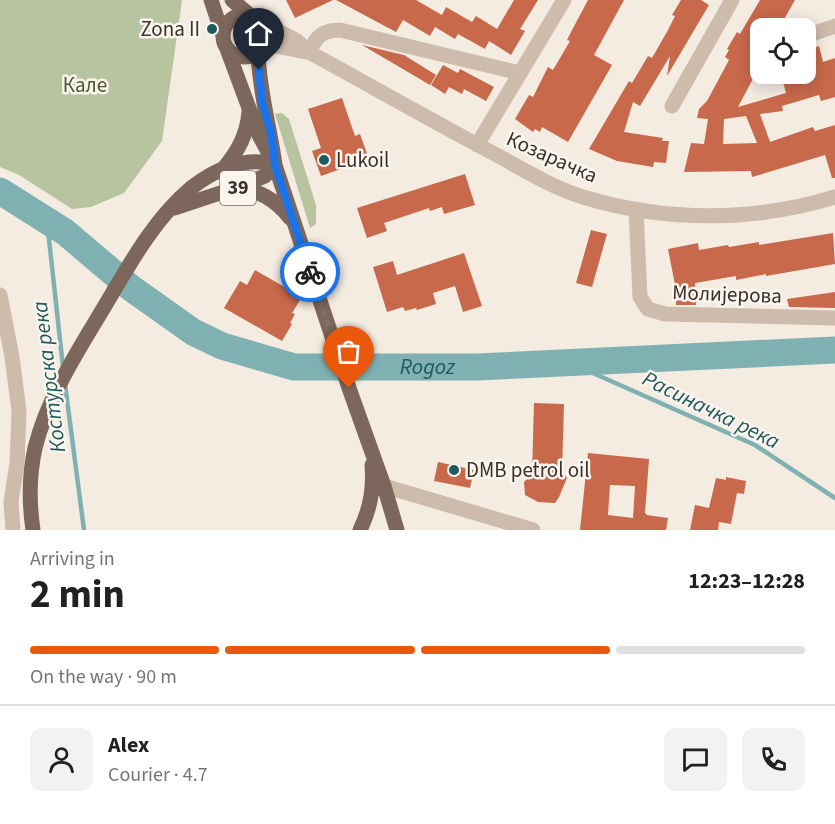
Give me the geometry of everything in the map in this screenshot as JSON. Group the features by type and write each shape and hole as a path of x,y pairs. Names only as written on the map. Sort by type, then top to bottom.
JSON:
{"main road":[{"path":"211,0 259,135 275,165"},
{"path":"232,0 255,19 265,32 260,49 260,85 271,132 275,165 265,176 235,188"},
{"path":"255,19 246,15 233,19 225,29 225,42 232,53 245,57 260,49"},
{"path":"223,169 241,145 248,124 249,109"},
{"name":"39","path":"33,530 30,482 35,448 46,416 86,337 115,288 137,253 169,210 191,188 223,169 252,161 264,161 275,165 397,530"},
{"name":"39","path":"169,210 235,188 255,191 270,198 281,207 295,226"},
{"name":"39","path":"360,530 369,507 374,482 370,447"}],"street":[{"path":"477,145 564,0"},
{"path":"672,106 732,0"},
{"name":"Козарачка","path":"255,19 291,37 309,52 477,145 552,185 583,197 636,209 681,215 740,216 815,203 835,197"},
{"path":"816,33 835,26"},
{"path":"309,52 320,34 328,30 340,30 520,73"},
{"name":"Козарачка","path":"260,49 278,46 309,52"},
{"name":"Молијерова","path":"636,209 640,297 648,309 665,314 835,318"},
{"path":"0,295 9,335 19,411 17,463 11,502 13,530"},
{"path":"384,486 533,530"}],"green space":[{"name":"Кале","path":"0,0 182,0 162,141 124,193 91,207 72,209 19,175 0,167"},
{"path":"282,113 289,119 316,205 316,224 310,228 275,114"}],"building":[{"path":"286,0 333,0 295,18"},
{"path":"336,0 416,0 442,15 446,7 472,22 476,16 497,29 514,0 538,0 520,29 525,31 511,55 489,41 485,49 458,34 455,39 435,27 430,36 403,20 396,32"},
{"path":"588,0 624,0 594,55 612,65 568,142 542,127 540,132 535,129 533,132 515,119 529,95 533,97 548,67 553,70 570,41 567,40"},
{"path":"681,0 701,0 709,5 667,76 670,56 640,106 633,102 624,132 669,141 666,163 654,162 653,167 617,161 589,149 629,81 632,83 648,56 652,58"},
{"path":"760,0 795,0 785,18 750,18 750,84 738,107 786,93 784,84 816,84 816,47 819,46 823,62 835,58 835,97 821,101 819,95 782,106 783,111 760,114 770,142 813,127 815,131 835,125 835,178 832,178 825,155 752,177 751,171 684,172 691,143 704,144 708,119 697,118 699,109 707,101 729,60 725,57 729,50 727,49 737,32 740,34","holes":["746,116 757,143 723,144 724,119"]},
{"path":"362,45 404,55 436,75 430,85"},
{"path":"443,65 458,73 460,69 494,87 486,101 464,89 462,94 449,87 445,94 431,85"},
{"path":"342,98 355,136 360,134 369,159 321,176 312,151 321,148 308,109"},
{"path":"465,174 475,205 444,214 442,207 430,211 429,208 384,223 387,231 367,238 357,208"},
{"path":"591,230 607,234 592,287 576,283"},
{"path":"833,233 835,264 766,276 766,274 736,280 736,276 695,283 696,305 676,305 676,290 668,249 698,243 699,250 759,242 759,245"},
{"path":"464,253 482,306 463,312 455,286 433,293 436,304 417,310 416,308 405,311 403,307 387,312 373,267 393,261 397,275"},
{"path":"255,270 302,297 292,313 295,314 290,323 292,324 282,341 224,308 240,281 247,285"},
{"path":"835,292 835,308 789,307 787,299"},
{"path":"534,403 564,404 562,471 567,478 555,503 538,502 525,495 524,482 532,474"},
{"path":"588,453 649,459 645,513 668,518 666,530 580,530","holes":["610,485 635,486 633,518 608,515"]},
{"path":"438,462 474,470 470,488 434,481"},
{"path":"726,477 746,481 744,494 737,493 731,524 719,522 718,530 690,530 695,505 709,508 716,478 726,480"}],"waterway":[{"name":"Rogoz","path":"0,191 65,232 131,288 193,332 222,346 294,367 477,367 835,350"},
{"name":"Костурска река","path":"47,221 63,367"},
{"name":"Расиначка река","path":"568,362 755,445 835,498"},
{"name":"Костурска река","path":"65,384 84,530"}],"way so far":[{"path":"310,272 349,388"}],"place":[{"name":"Zona II","path":"212,29"},
{"name":"Lukoil","path":"324,160"},
{"name":"DMB petrol oil","path":"454,470"}],"route":[{"path":"259,70 262,102 271,132 275,165 310,272"}]}
